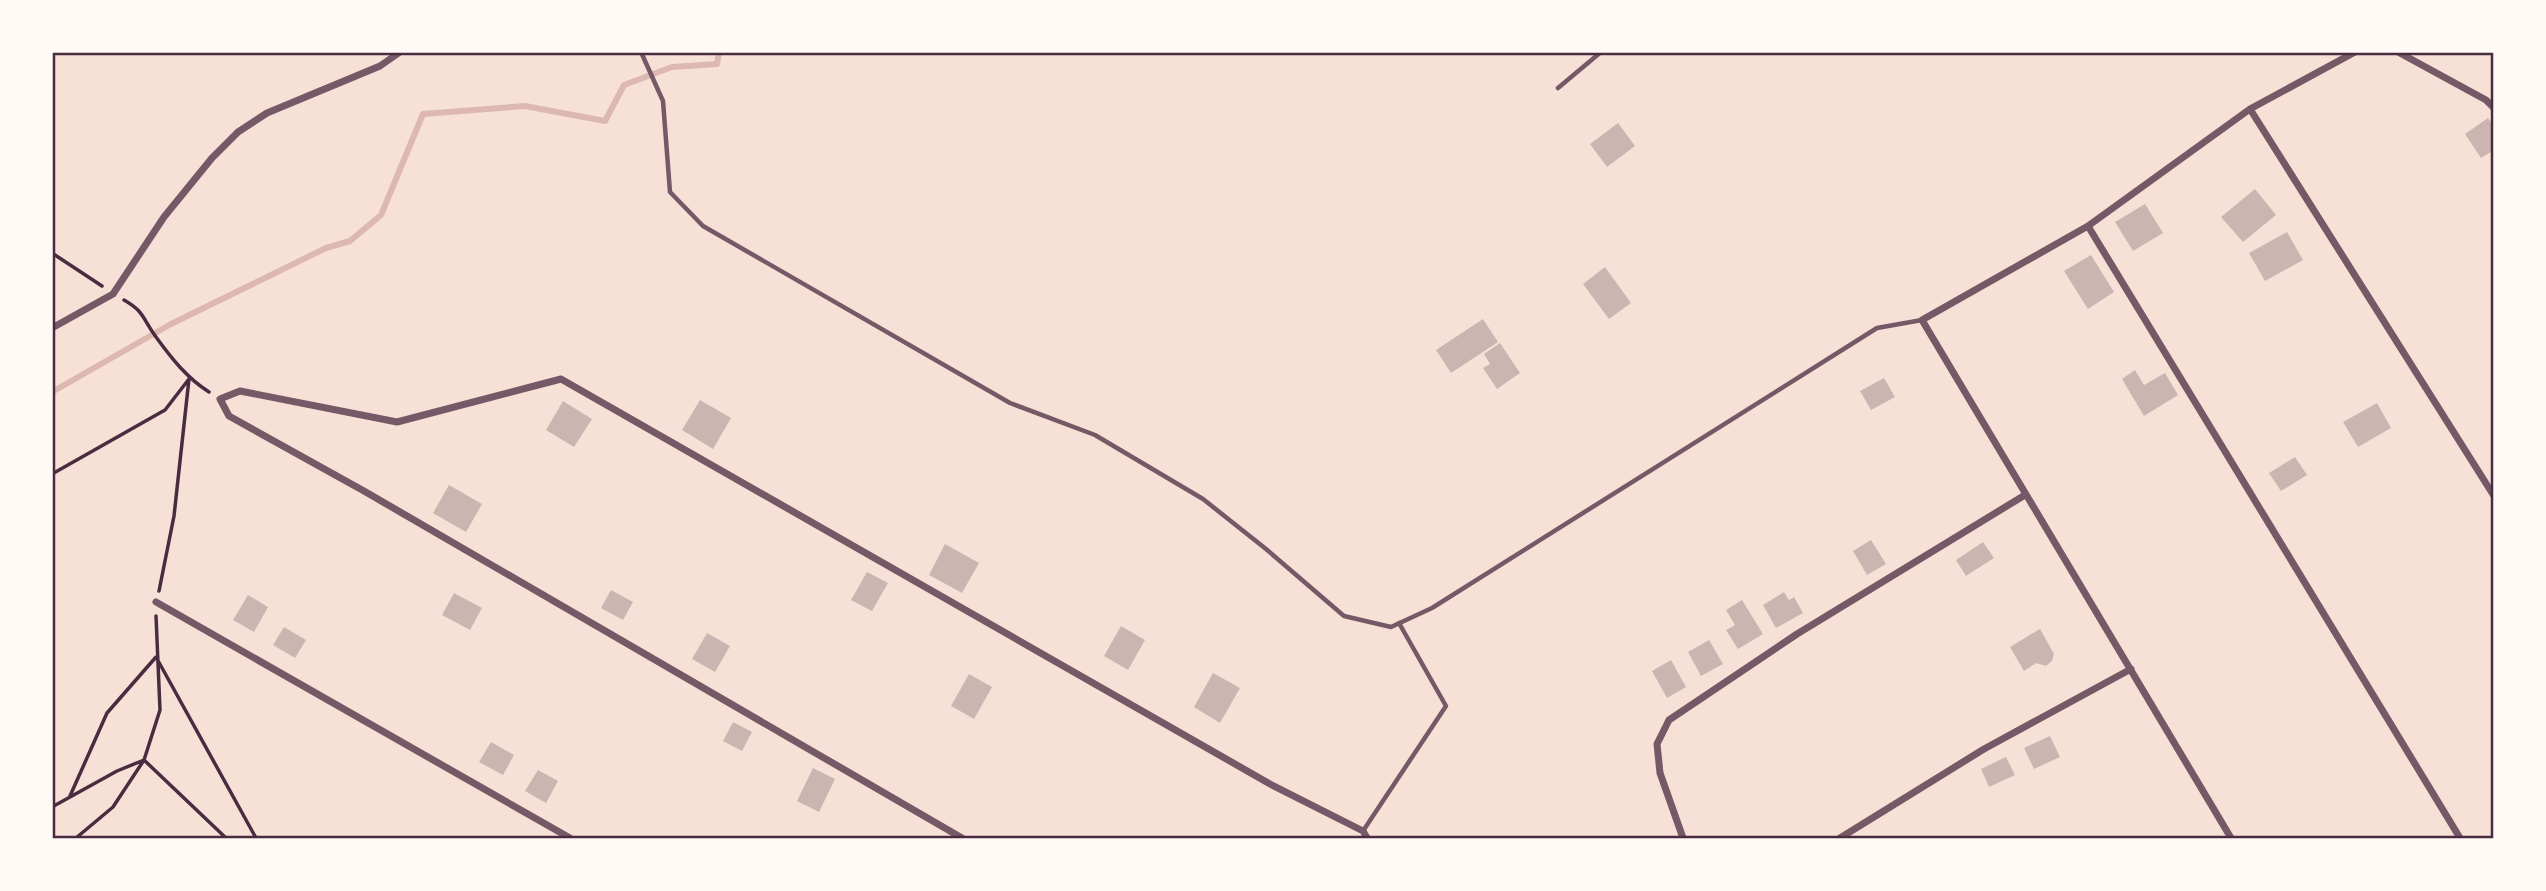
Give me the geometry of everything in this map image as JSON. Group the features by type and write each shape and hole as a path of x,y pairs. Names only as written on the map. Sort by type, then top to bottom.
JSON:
{"street":[{"path":"52,328 113,293 164,217 212,158 238,132 267,113 380,66 400,52"},
{"path":"2231,838 1922,320 2088,226 2250,109 2341,56 2355,52"},
{"path":"2398,52 2486,100 2494,108"},
{"path":"2250,109 2494,496"},
{"path":"2088,226 2460,838"},
{"path":"962,838 376,498 229,416 220,399 240,391 397,422 561,379 1270,784 1365,835"},
{"path":"1683,838 1660,773 1657,744 1668,720 1797,634 2025,495"},
{"path":"156,602 570,838"},
{"path":"1844,838 1984,749 2131,669"}],"lane":[{"path":"641,52 663,101 670,192 703,226 1010,403 1095,435 1203,499 1344,616 1391,627 1432,608 1877,328 1922,320"},
{"path":"1558,88 1601,52"},
{"path":"1365,835 1446,706 1399,623"}],"path":[{"path":"52,253 140,309 154,334 189,379 220,399"},
{"path":"52,474 165,410 189,379"},
{"path":"76,838 113,807 144,760 160,710 156,602 174,516 189,379"},
{"path":"69,798 107,713 156,657"},
{"path":"156,657 254,837 246,838"},
{"path":"52,807 117,771 144,760"},
{"path":"144,760 226,838"}],"building":[{"path":"2488,118 2494,127 2494,150 2481,158 2465,134"},
{"path":"1618,123 1635,146 1607,167 1590,144"},
{"path":"2255,189 2276,215 2243,242 2221,217"},
{"path":"2145,204 2163,233 2133,251 2115,222"},
{"path":"2287,232 2303,260 2265,281 2249,253"},
{"path":"2091,255 2114,292 2088,309 2064,271"},
{"path":"1605,267 1631,303 1609,319 1583,284"},
{"path":"1483,319 1498,342 1451,373 1436,350"},
{"path":"1500,343 1520,373 1497,389 1483,368 1490,364 1484,354"},
{"path":"2135,370 2144,385 2165,373 2178,395 2144,416 2122,379"},
{"path":"1884,378 1895,397 1871,410 1860,391"},
{"path":"700,400 731,418 713,449 682,430"},
{"path":"563,401 592,419 574,447 546,430"},
{"path":"2377,403 2391,428 2358,447 2343,422"},
{"path":"2295,457 2307,475 2281,491 2269,473"},
{"path":"449,485 482,504 466,532 433,513"},
{"path":"1871,540 1886,564 1867,575 1853,551"},
{"path":"1983,542 1994,558 1966,576 1956,560"},
{"path":"945,544 979,563 962,593 929,575"},
{"path":"867,572 888,583 872,611 851,600"},
{"path":"611,590 633,602 623,620 601,608"},
{"path":"1784,592 1789,600 1794,597 1803,613 1776,628 1763,605"},
{"path":"454,593 482,608 470,630 442,615"},
{"path":"248,595 268,607 254,632 233,620"},
{"path":"1742,600 1763,634 1738,649 1726,630 1735,625 1726,610"},
{"path":"1121,626 1145,640 1128,670 1104,656"},
{"path":"284,627 306,640 295,658 273,645"},
{"path":"2040,629 2054,654 2052,661 2046,666 2036,663 2024,671 2010,647"},
{"path":"707,633 730,646 715,672 692,659"},
{"path":"1709,640 1723,664 1701,676 1688,652"},
{"path":"1671,660 1686,687 1667,698 1652,671"},
{"path":"1213,673 1240,688 1220,723 1194,707"},
{"path":"969,674 992,687 974,719 951,706"},
{"path":"733,722 752,732 742,751 723,741"},
{"path":"2050,736 2060,757 2034,769 2024,748"},
{"path":"491,742 514,755 503,775 479,762"},
{"path":"2006,757 2015,775 1989,787 1981,769"},
{"path":"813,768 835,779 819,812 797,801"},
{"path":"538,770 558,781 546,803 525,791"}],"waterway":[{"path":"52,392 171,324 326,248 350,241 381,215 423,114 525,106 605,121 624,85 672,67 717,64 719,52"}]}
